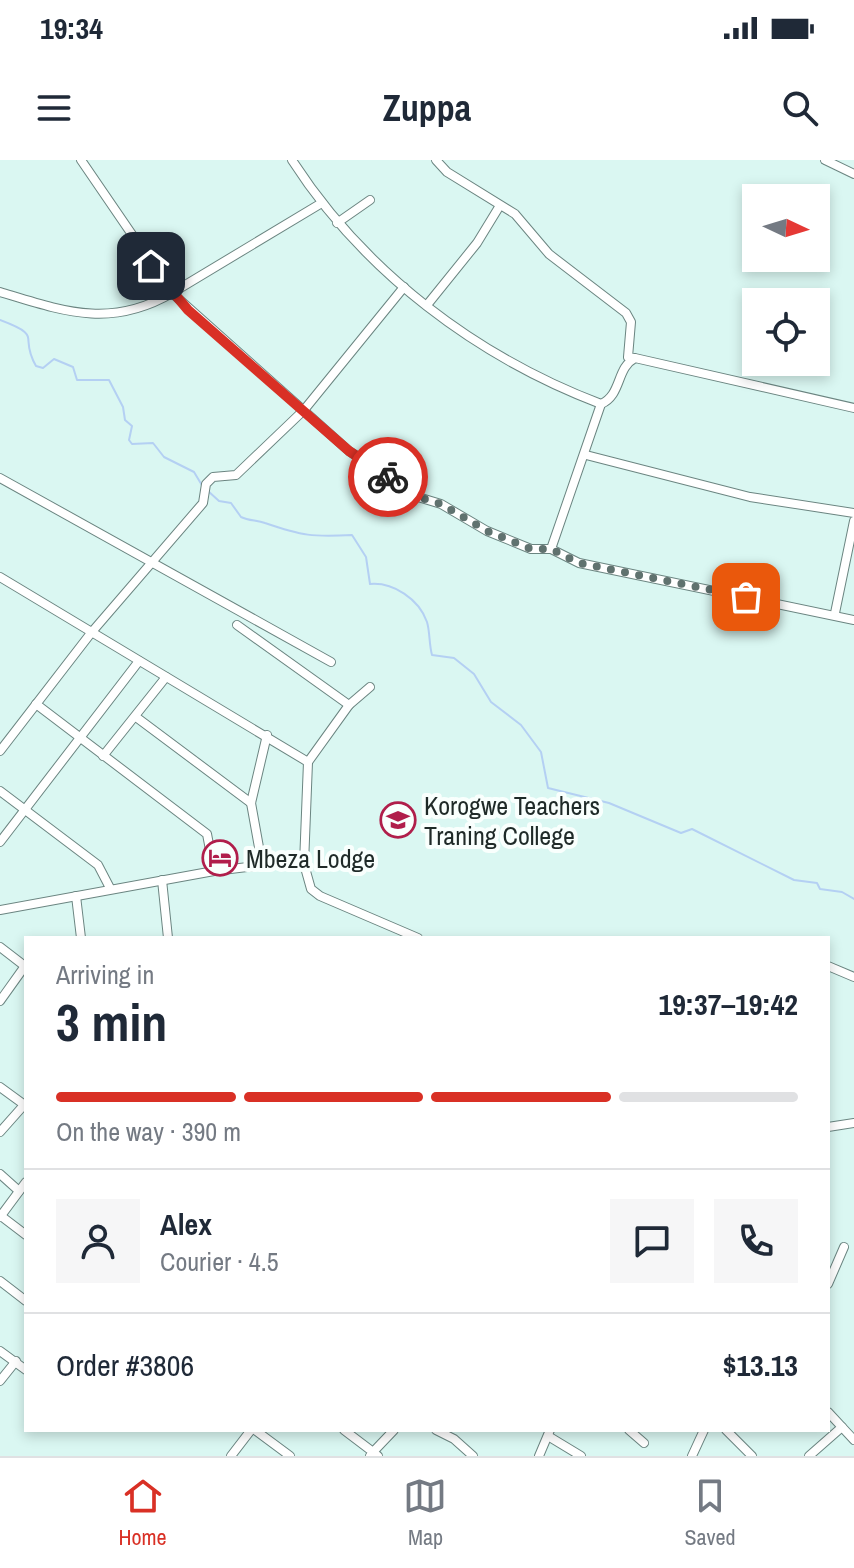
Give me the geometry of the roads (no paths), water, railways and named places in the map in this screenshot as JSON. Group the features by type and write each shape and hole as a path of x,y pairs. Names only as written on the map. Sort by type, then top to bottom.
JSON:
{"street":[{"path":"81,160 172,293 349,451 418,497 441,504 487,531 531,549 551,549 579,563 835,613 854,620"},
{"path":"292,160 320,204 404,287 517,369 601,404"},
{"path":"436,160 447,172 499,207 515,214 549,254 626,313 631,322 628,357 854,408"},
{"path":"825,160 854,174"},
{"path":"337,223 370,200"},
{"path":"0,292 72,314 121,314 142,308 172,293 320,204"},
{"path":"427,305 477,243 499,207"},
{"path":"0,751 91,633 203,503 206,484 213,477 236,475 304,410 404,287"},
{"path":"551,549 586,455 601,404 614,394 625,366 635,358"},
{"path":"586,455 750,497 854,513"},
{"path":"0,478 331,662"},
{"path":"835,613 854,521"},
{"path":"0,577 308,762"},
{"path":"237,625 349,705"},
{"path":"304,671 311,652"},
{"path":"0,842 139,661"},
{"path":"103,756 166,677"},
{"path":"370,687 349,705 308,762 304,864 311,889 320,896 413,936"},
{"path":"36,704 207,834 214,871"},
{"path":"136,717 251,803"},
{"path":"262,864 251,803 267,735"},
{"path":"0,791 98,865 110,888"},
{"path":"0,910 214,871 293,861 304,864"},
{"path":"162,880 168,936"},
{"path":"76,896 81,936"},
{"path":"0,947 24,966"},
{"path":"830,967 854,977"},
{"path":"0,1001 24,968"},
{"path":"0,1087 24,1104"},
{"path":"0,1132 24,1106"},
{"path":"830,1127 854,1123"},
{"path":"0,1174 19,1191"},
{"path":"24,1185 0,1216 24,1234"},
{"path":"830,1279 844,1247"},
{"path":"0,1281 24,1299"},
{"path":"0,1351 24,1368"},
{"path":"0,1381 16,1361"},
{"path":"830,1414 854,1440"},
{"path":"809,1456 842,1427"},
{"path":"231,1456 251,1432"},
{"path":"256,1432 290,1456"},
{"path":"346,1432 374,1455 392,1432"},
{"path":"440,1432 454,1439 473,1456"},
{"path":"631,1432 644,1443"},
{"path":"692,1456 703,1432"},
{"path":"728,1432 752,1456"},
{"path":"539,1456 549,1433 581,1456"}],"waterway":[{"path":"0,320 26,334 36,366 43,368 54,359 73,367 77,380 109,380 123,407 125,420 132,426 129,440 132,444 153,443 164,457 194,472 203,487"},
{"path":"208,491 219,501 231,503 241,517 247,519 308,535 352,535 366,557 370,584 396,589 418,606 428,626 432,655 454,658 474,674 491,702 521,725 541,752 548,788 609,803 681,833 692,829 794,880 817,883 820,889 842,892 854,899"}],"place":[{"name":"Korogwe Teachers Traning College","path":"398,820"},
{"name":"Mbeza Lodge","path":"220,858"}]}
